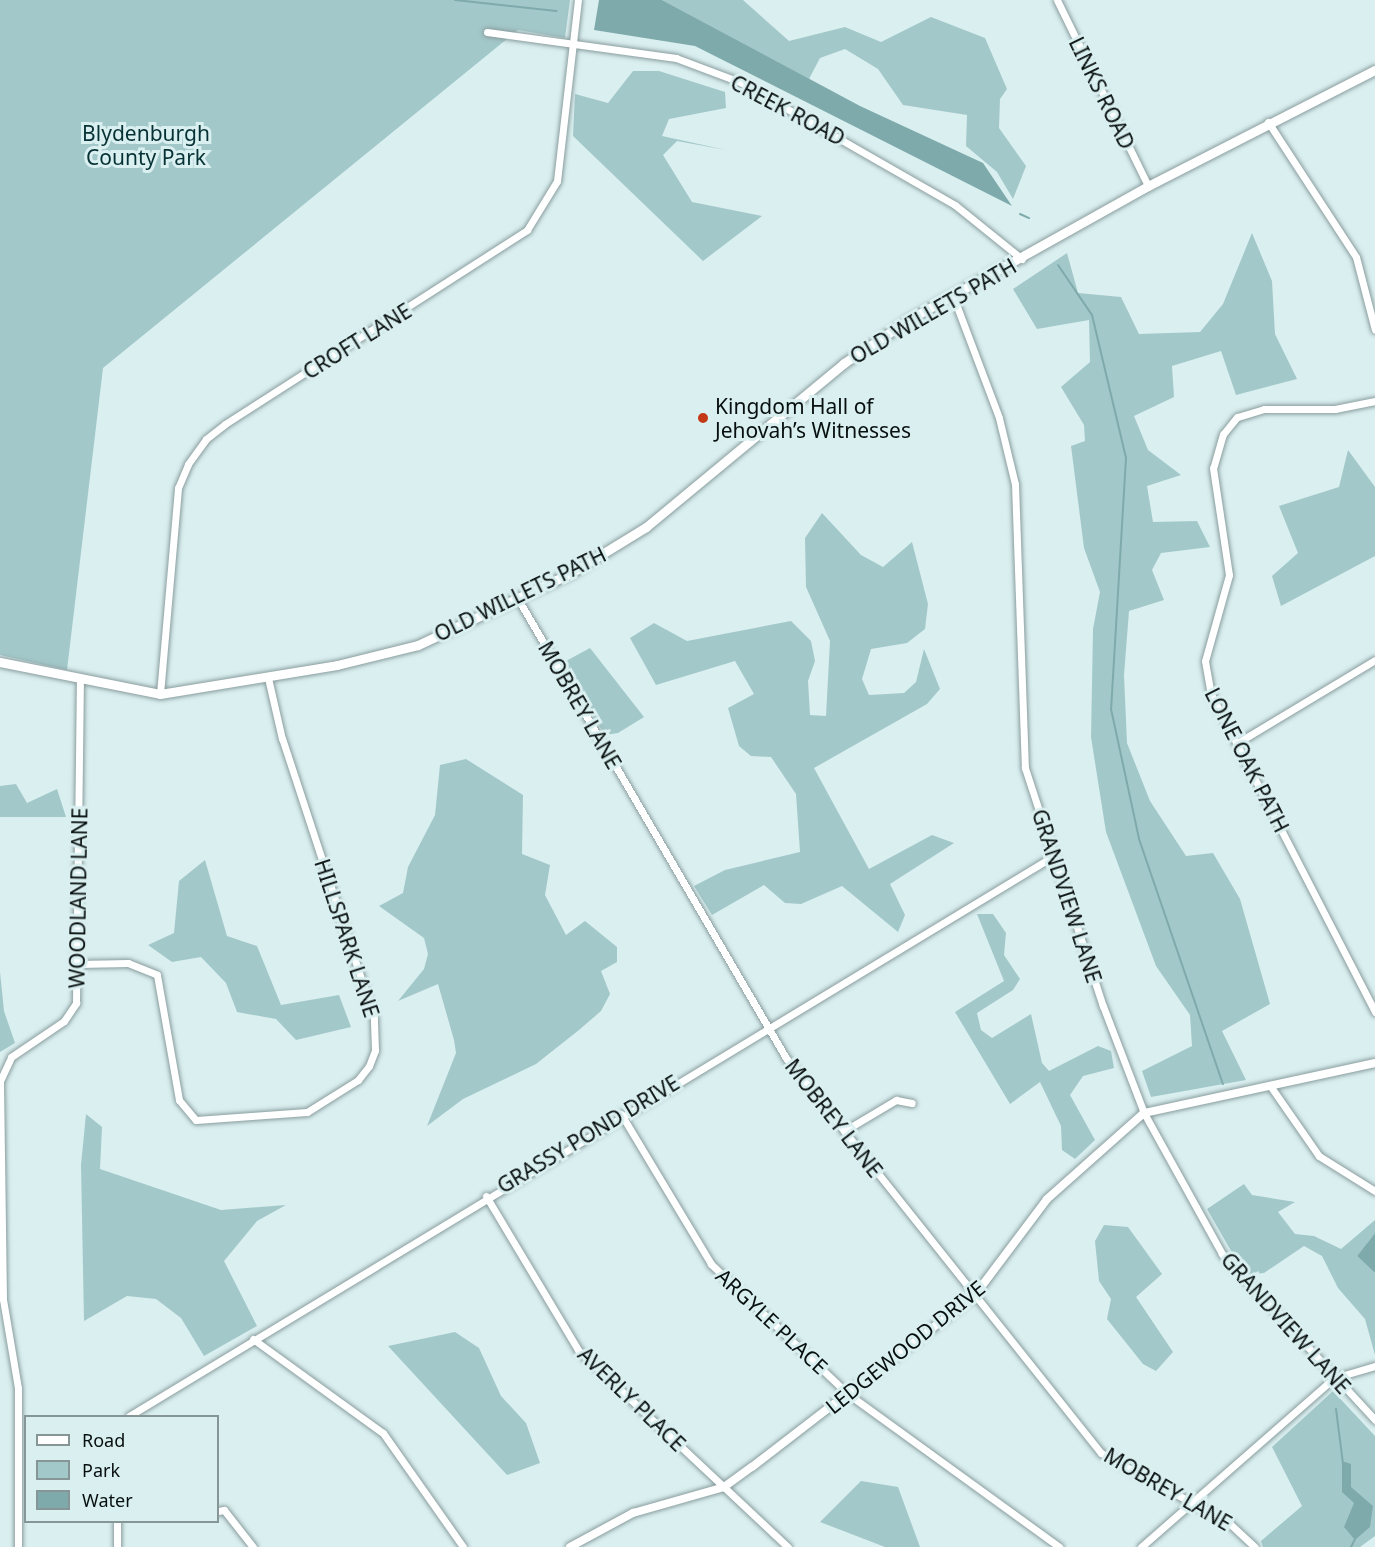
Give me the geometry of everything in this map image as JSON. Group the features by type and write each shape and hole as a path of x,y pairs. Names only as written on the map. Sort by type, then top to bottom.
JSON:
{"main road":[{"name":"OLD WILLETS PATH","path":"0,662 80,681 160,694 268,678 418,645 518,599 646,527 844,363 953,296 1022,260 1148,186 1268,122 1375,69"}],"street":[{"name":"CROFT LANE","path":"160,694 178,488 188,464 206,439 225,424 527,230 557,181 570,47 578,0"},
{"name":"LINKS ROAD","path":"1057,0 1148,186"},
{"name":"CREEK ROAD","path":"486,32 570,47 676,58 742,83 955,205 1022,260"},
{"path":"1268,122 1356,257 1375,330"},
{"name":"GRANDVIEW LANE","path":"953,296 999,418 1015,484 1025,768 1052,857 1144,1113 1222,1254 1375,1420"},
{"name":"LONE OAK PATH","path":"1375,401 1335,410 1264,409 1237,417 1216,450 1215,489 1230,556 1207,643 1206,675 1237,743 1375,1012"},
{"name":"MOBREY LANE","path":"518,599 767,1026 844,1131 1101,1453 1237,1529 1255,1547"},
{"path":"1237,743 1375,660"},
{"name":"HILLSPARK LANE","path":"78,964 128,963 157,975 179,1100 196,1120 307,1112 358,1080 369,1066 375,1050 374,1018 282,739 268,678"},
{"name":"WOODLAND LANE","path":"18,1547 18,1388 3,1299 2,1070 11,1057 72,1012 78,964 80,681"},
{"name":"GRASSY POND DRIVE","path":"131,1415 621,1114 1052,857"},
{"name":"LEDGEWOOD DRIVE","path":"570,1547 633,1513 724,1487 848,1394 975,1295 1047,1199 1144,1113 1375,1063"},
{"path":"1271,1087 1318,1156 1375,1191"},
{"path":"844,1131 896,1100 912,1103"},
{"name":"ARGYLE PLACE","path":"621,1114 711,1264 848,1394 1059,1547"},
{"name":"AVERLY PLACE","path":"486,1196 578,1350 788,1547"},
{"path":"253,1339 384,1433 464,1547"},
{"path":"1141,1547 1334,1378 1375,1366"},
{"path":"219,1511 224,1510 253,1547"},
{"path":"117,1523 117,1547"}],"green space":[{"name":"Blydenburgh County Park","path":"0,0 570,0 565,38 518,30 103,368 67,670 0,655"},
{"path":"662,0 743,0 789,41 845,27 881,42 931,17 985,38 1007,89 1000,99 999,128 1026,166 1013,199 997,172 966,146 967,115 903,105 878,69 845,49 820,58 809,79"},
{"path":"633,71 659,71 725,92 726,108 669,119 662,136 726,150 677,141 663,155 692,202 762,216 703,261 573,136 575,94 608,103"},
{"path":"1252,233 1272,281 1275,334 1297,379 1236,395 1221,351 1172,366 1174,397 1134,416 1148,450 1181,475 1147,486 1153,522 1197,521 1210,547 1161,553 1152,570 1164,600 1129,611 1124,675 1127,743 1150,801 1186,856 1213,853 1240,899 1270,1004 1222,1031 1246,1080 1151,1097 1142,1071 1192,1046 1190,1015 1156,966 1106,832 1091,737 1093,629 1100,592 1084,548 1071,446 1085,441 1084,425 1061,387 1090,362 1089,320 1037,329 1013,289 1067,253 1078,293 1121,297 1139,334 1200,332 1223,304"},
{"path":"1348,450 1375,487 1375,556 1281,606 1272,576 1298,553 1279,506 1339,487"},
{"path":"822,513 861,555 883,567 912,542 928,604 925,629 907,643 871,649 862,679 869,695 904,693 916,682 924,649 940,689 927,704 814,768 869,869 932,835 954,843 890,884 905,915 898,932 842,886 801,904 785,903 764,885 712,915 694,886 725,870 800,852 796,794 771,757 751,756 739,746 728,708 754,694 735,661 656,685 630,638 654,623 687,641 791,621 811,641 815,661 808,681 810,715 826,716 830,641 806,587 805,538"},
{"path":"590,648 644,717 618,733 605,735 565,670 566,661"},
{"path":"466,759 523,795 522,854 550,865 545,895 566,935 585,921 617,947 617,962 601,971 610,994 601,1011 579,1030 536,1064 463,1099 427,1126 456,1053 454,1040 438,984 398,1001 424,969 428,954 424,938 379,906 403,893 408,867 435,815 440,765"},
{"path":"16,784 27,803 57,789 66,817 0,817 0,786"},
{"path":"205,860 227,936 257,946 281,1005 339,995 351,1027 296,1040 276,1019 237,1012 226,983 201,957 172,962 148,945 174,933 179,881"},
{"path":"977,914 993,914 1006,933 1004,955 1020,979 1013,990 977,1013 981,1030 992,1038 1031,1014 1042,1063 1049,1071 1098,1046 1111,1051 1114,1068 1083,1076 1070,1095 1095,1140 1075,1159 1062,1150 1061,1126 1040,1082 1010,1104 955,1012 1004,981"},
{"path":"0,972 4,1011 15,1043 0,1052"},
{"path":"86,1114 102,1127 100,1169 221,1210 286,1205 257,1221 224,1261 257,1326 204,1356 181,1318 156,1299 127,1296 84,1321 81,1165"},
{"path":"1244,1184 1252,1195 1295,1202 1278,1212 1295,1234 1314,1236 1341,1249 1375,1220 1375,1233 1357,1256 1375,1273 1375,1355 1365,1319 1338,1288 1322,1256 1304,1246 1264,1273 1245,1275 1207,1209"},
{"path":"1104,1225 1128,1227 1162,1274 1136,1297 1173,1352 1156,1371 1143,1364 1107,1319 1111,1299 1099,1281 1095,1241"},
{"path":"455,1332 479,1348 501,1396 526,1423 540,1463 507,1475 388,1346"},
{"path":"1333,1391 1375,1436 1375,1536 1360,1547 1263,1547 1261,1541 1302,1506 1272,1447"},
{"path":"861,1481 898,1487 920,1547 885,1547 820,1522"}],"water":[{"path":"599,0 662,0 860,106 983,163 1012,206 695,46 594,30"},
{"path":"1375,1233 1375,1273 1357,1256"},
{"path":"1342,1461 1351,1464 1351,1487 1373,1506 1370,1527 1355,1540 1344,1527 1354,1503 1342,1492"}],"waterway":[{"path":"455,0 556,11"},
{"path":"1020,214 1029,218"},
{"path":"1058,265 1092,315 1126,458 1111,709 1139,839 1223,1084"},
{"path":"1336,1409 1343,1464"},
{"path":"1351,1547 1355,1539"}],"place":[{"name":"Kingdom Hall of Jehovah’s Witnesses","path":"703,418"}]}
